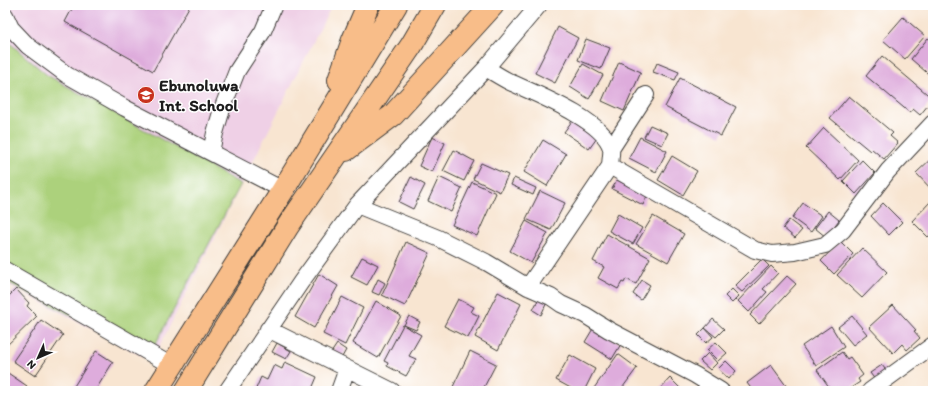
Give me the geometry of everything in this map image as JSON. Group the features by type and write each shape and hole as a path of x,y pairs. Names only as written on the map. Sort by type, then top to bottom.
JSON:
{"highway":[{"path":"325,120 353,40 368,5"},
{"path":"156,391 396,5"},
{"path":"186,391 288,226 411,46 435,5"},
{"path":"331,162 392,115 494,5"}],"street":[{"path":"211,152 222,109 237,71 263,31 274,5"},
{"path":"227,391 356,205 486,68 539,5"},
{"path":"5,15 11,28 28,46 67,75 125,108 282,190"},
{"path":"486,68 508,81 556,103 588,122 604,136 611,148"},
{"path":"528,287 610,166 611,148 646,95"},
{"path":"610,166 755,250 772,254 795,252 825,245 843,230 888,171 933,123"},
{"path":"356,205 438,238 486,262 528,287 552,297 562,304 585,315 608,330 695,375 722,391"},
{"path":"5,270 172,366"},
{"path":"268,330 392,391"},
{"path":"870,391 933,345"},
{"path":"339,391 346,369"}],"shaded area":[{"name":"Ebunoluwa Int. School","path":"5,5 332,5 152,361 5,283"}],"green space":[{"path":"5,39 47,75 241,184 149,356 5,281"}],"building":[{"path":"74,5 190,5 153,71 65,22"},
{"path":"903,17 925,36 905,59 883,40"},
{"path":"558,27 578,38 555,83 535,73"},
{"path":"928,38 933,42 933,78 911,59"},
{"path":"586,39 610,48 601,69 578,60"},
{"path":"882,56 933,99 920,115 913,109 910,113 866,76"},
{"path":"619,62 641,72 624,111 602,101"},
{"path":"657,63 679,72 675,80 653,72"},
{"path":"583,64 603,75 589,99 570,87"},
{"path":"680,78 736,107 721,136 665,107"},
{"path":"849,96 893,133 890,136 898,143 884,159 872,149 870,151 830,118"},
{"path":"572,121 597,138 589,149 564,132"},
{"path":"650,125 668,133 662,145 644,137"},
{"path":"824,128 858,160 840,180 806,148"},
{"path":"432,137 445,143 432,172 419,166"},
{"path":"640,137 667,151 656,172 629,158"},
{"path":"543,140 566,154 547,186 524,172"},
{"path":"454,150 474,161 464,181 443,171"},
{"path":"672,156 697,171 683,195 658,180"},
{"path":"933,157 933,191 916,173"},
{"path":"862,160 875,173 856,194 843,181"},
{"path":"481,163 508,175 500,192 473,179"},
{"path":"411,177 425,185 413,209 399,202"},
{"path":"439,177 462,188 451,212 428,201"},
{"path":"514,178 536,188 533,195 511,185"},
{"path":"617,180 647,196 643,205 612,189"},
{"path":"472,182 496,193 477,236 452,225"},
{"path":"540,191 565,203 551,230 526,219"},
{"path":"931,201 933,202 933,232 928,237 912,221"},
{"path":"803,203 822,216 811,232 792,218"},
{"path":"883,203 902,222 889,235 871,216"},
{"path":"828,211 839,220 826,237 815,228"},
{"path":"618,214 642,228 633,244 609,231"},
{"path":"653,216 684,234 668,262 636,244"},
{"path":"789,220 802,230 795,238 783,228"},
{"path":"526,221 548,233 531,263 510,251"},
{"path":"607,234 650,258 636,284 626,279 624,283 622,282 618,289 598,278 604,267 593,261"},
{"path":"840,241 853,254 834,274 821,261"},
{"path":"406,242 430,253 405,306 382,295"},
{"path":"862,248 887,272 862,298 837,275"},
{"path":"362,257 378,265 367,285 351,277"},
{"path":"762,259 769,266 742,292 735,286"},
{"path":"771,266 778,273 763,289 767,292 749,312 738,301"},
{"path":"319,274 338,286 314,328 295,317"},
{"path":"787,276 796,284 759,324 750,315"},
{"path":"378,279 385,283 379,295 372,292"},
{"path":"642,280 650,285 641,300 633,294"},
{"path":"16,289 29,303 27,306 37,316 5,347 5,306 9,302 6,299"},
{"path":"732,289 739,296 732,303 725,296"},
{"path":"498,292 521,304 498,350 475,337"},
{"path":"540,296 548,300 541,315 533,310"},
{"path":"342,297 363,308 345,345 323,334"},
{"path":"458,299 474,307 471,312 479,316 468,338 444,326"},
{"path":"376,301 401,316 378,358 353,343"},
{"path":"893,305 916,330 914,331 920,338 907,350 902,344 893,353 869,327"},
{"path":"409,316 420,322 416,330 404,325"},
{"path":"852,316 867,334 853,345 838,327"},
{"path":"713,319 724,329 716,337 705,328"},
{"path":"41,320 63,335 35,376 13,361"},
{"path":"403,325 421,335 409,356 416,359 406,376 387,366 388,363 384,361"},
{"path":"831,326 844,347 816,366 802,346"},
{"path":"594,327 621,344 612,359 585,342"},
{"path":"705,328 713,337 706,343 698,335"},
{"path":"716,342 727,353 718,361 707,350"},
{"path":"277,343 291,351 286,359 272,352"},
{"path":"337,344 346,350 341,359 331,353"},
{"path":"96,351 113,362 95,391 71,391"},
{"path":"470,351 496,364 482,391 451,391"},
{"path":"842,352 847,359 850,357 863,375 858,379 860,382 846,391 832,391 817,370"},
{"path":"708,353 717,363 710,370 700,361"},
{"path":"618,354 637,368 620,391 592,391"},
{"path":"570,355 595,369 584,391 576,391 556,380"},
{"path":"726,361 736,371 729,379 718,369"},
{"path":"285,362 317,377 311,391 255,391 261,377 267,380 274,365 282,369"},
{"path":"771,365 787,387 782,391 753,391 747,383"},
{"path":"882,365 888,373 876,381 870,373"},
{"path":"5,371 27,386 24,391 5,391"},
{"path":"670,378 683,391 658,391"}],"place":[{"name":"Ebunoluwa Int. School","path":"146,95"}]}
